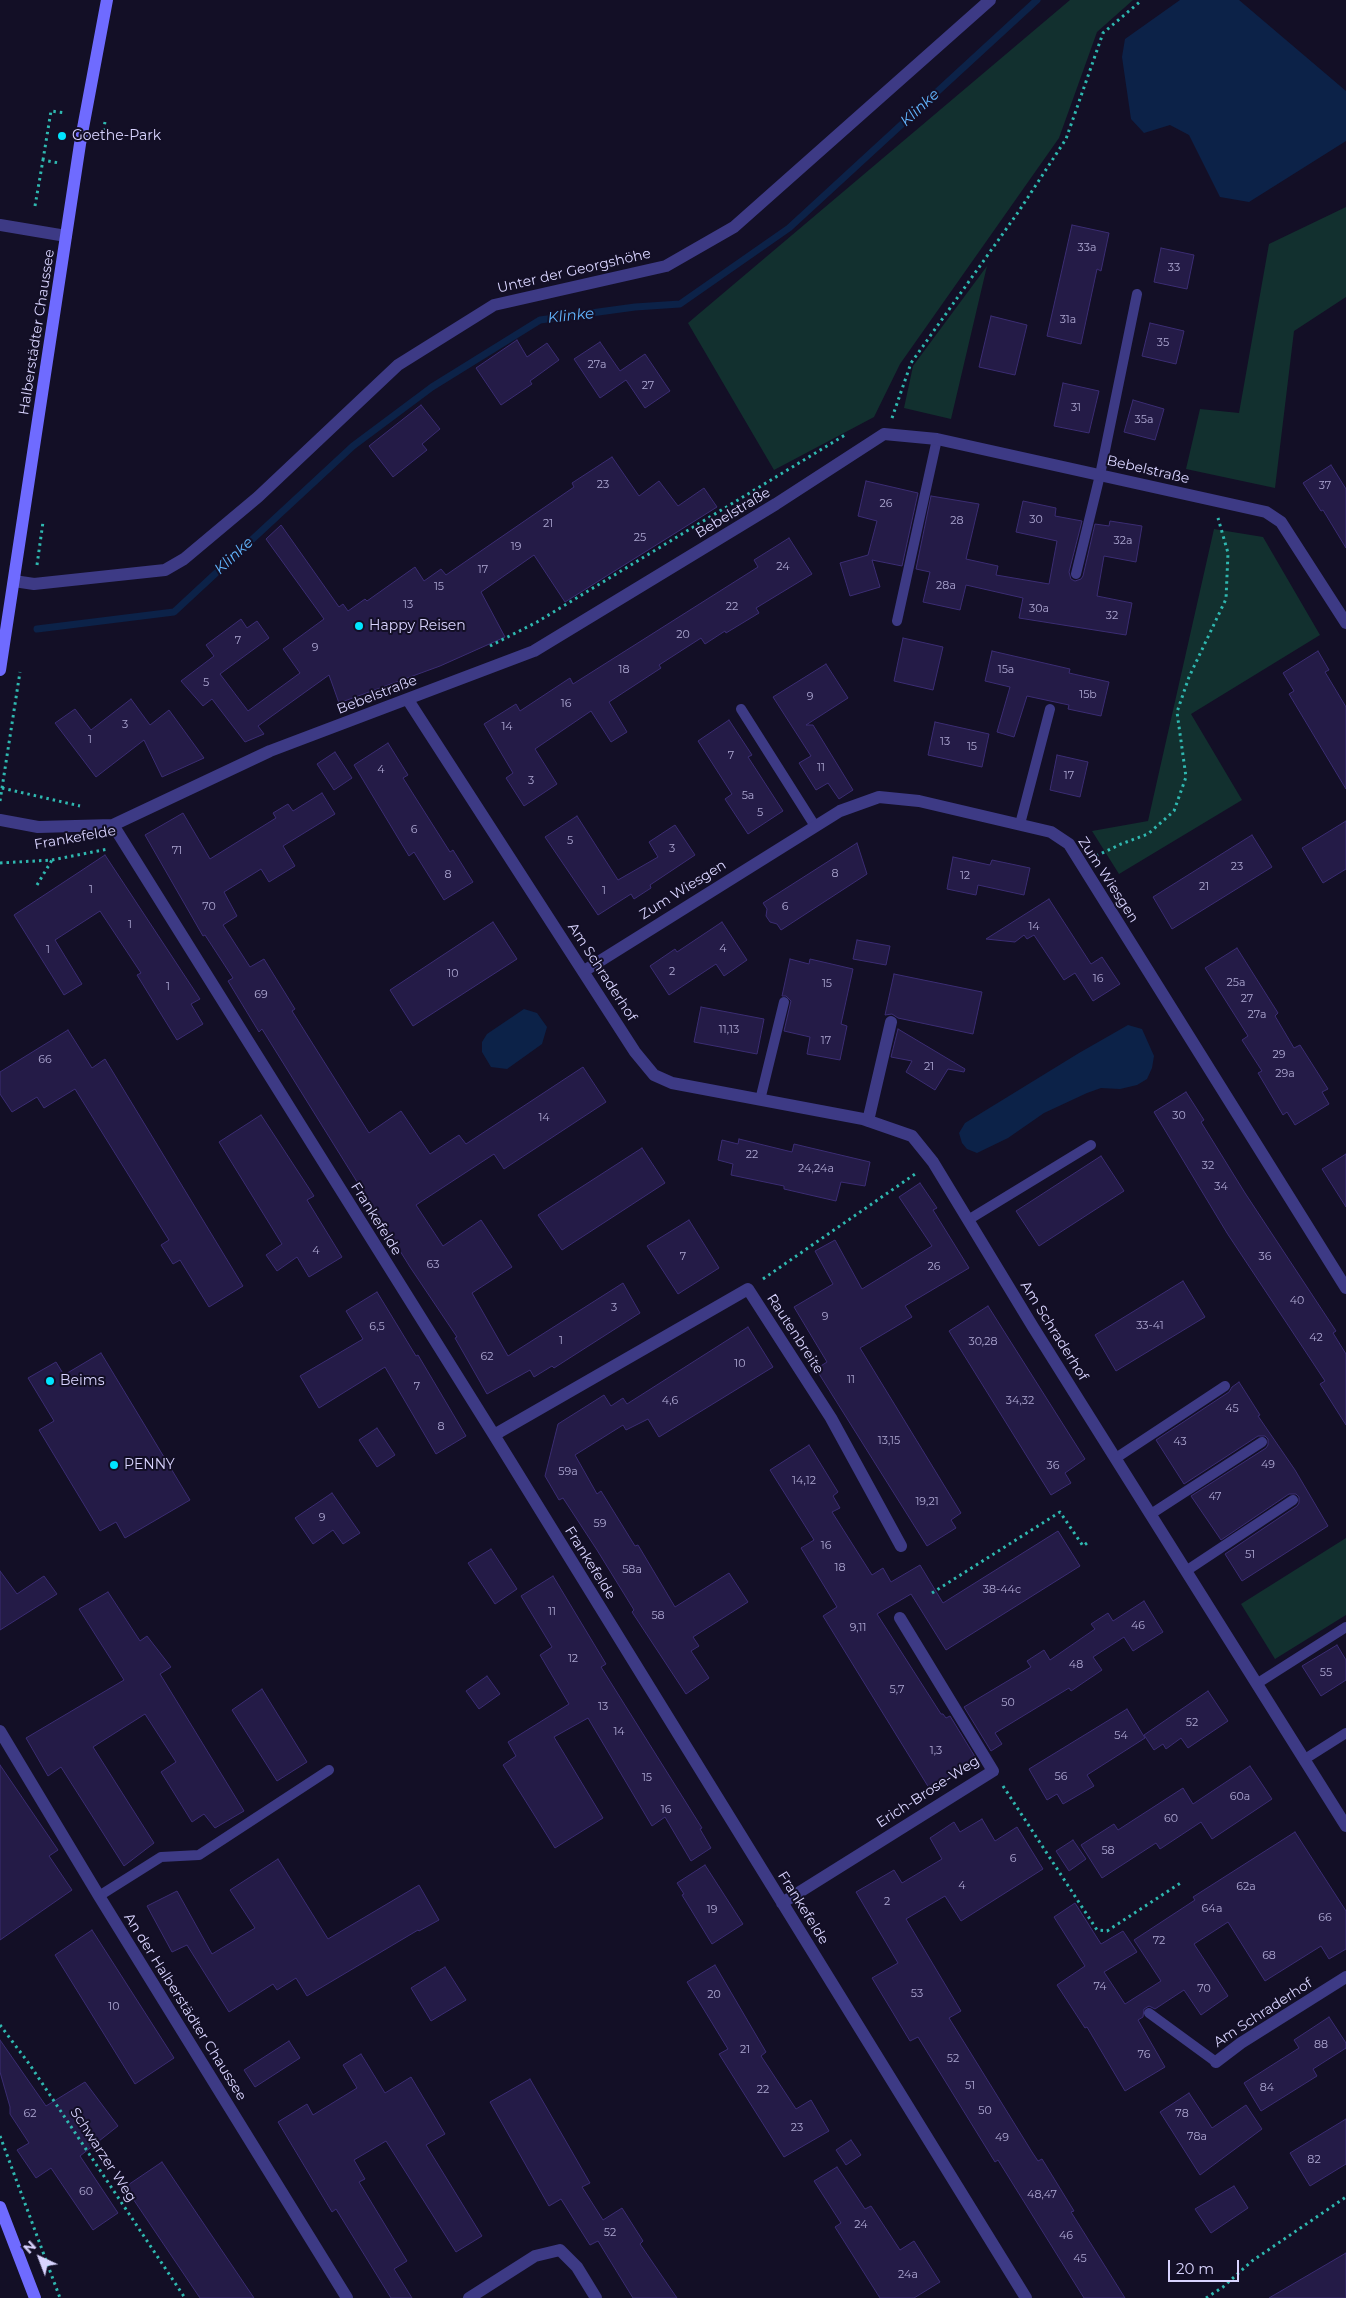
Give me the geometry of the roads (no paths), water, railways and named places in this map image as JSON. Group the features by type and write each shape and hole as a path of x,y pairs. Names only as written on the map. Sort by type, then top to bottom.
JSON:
{"main road":[{"name":"Halberstädter Chaussee","path":"0,670 80,144 107,0"},
{"path":"0,2207 35,2298"}],"street":[{"name":"Unter der Georgshöhe","path":"14,581 34,584 165,570 184,559 258,497 398,365 494,305 666,266 734,227 990,0"},
{"path":"0,224 66,236"},
{"name":"Bebelstraße","path":"113,824 270,752 534,651 767,510 884,434 937,439 1266,512 1281,522 1346,623"},
{"name":"Am Schraderhof","path":"408,700 635,1052 654,1075 672,1083 868,1121 912,1136 933,1162 1346,1826"},
{"name":"Zum Wiesgen","path":"584,971 840,811 878,797 919,801 1050,832 1069,844 1082,864 1346,1288"},
{"name":"Frankefelde","path":"0,820 38,828 113,824 494,1435 1026,2298"},
{"path":"868,1121 891,1022"},
{"name":"Rautenbreite","path":"494,1435 748,1289 831,1418 901,1546"},
{"name":"Erich-Brose-Weg","path":"782,1903 993,1771 900,1618"},
{"name":"An der Halberstädter Chaussee","path":"0,1731 99,1896 347,2298"},
{"name":"Am Schraderhof","path":"1216,2062 1242,2043 1346,1978"},
{"path":"469,2298 535,2256 560,2250 577,2267 596,2298"}],"lane":[{"path":"1076,574 1100,475 1137,294"},
{"path":"898,621 937,439"},
{"path":"741,709 815,826"},
{"path":"1020,824 1050,709"},
{"path":"760,1100 784,1002"},
{"path":"968,1220 1091,1145"},
{"path":"1116,1458 1226,1386"},
{"path":"1151,1514 1262,1442"},
{"path":"1186,1571 1293,1500"},
{"path":"1258,1683 1346,1627"},
{"path":"1305,1759 1346,1733"},
{"path":"99,1896 161,1857 199,1855 329,1770"},
{"name":"Am Schraderhof","path":"1148,2013 1216,2062"}],"water":[{"path":"1180,0 1239,0 1346,91 1346,141 1249,202 1220,197 1189,135 1170,125 1144,133 1131,119 1122,57 1125,39"},
{"path":"524,1009 537,1013 547,1027 542,1044 507,1069 491,1067 482,1052 482,1042 487,1034"},
{"path":"1128,1025 1142,1029 1154,1056 1152,1068 1147,1079 1137,1085 1120,1089 1101,1088 1087,1093 1044,1113 1008,1138 977,1153 967,1149 962,1143 959,1133 965,1123"}],"waterway":[{"name":"Klinke","path":"37,629 174,612 353,446 432,387 540,320 635,307 680,304 789,228 1037,0"}],"place":[{"name":"Goethe-Park","path":"62,136"},
{"name":"Happy Reisen","path":"359,626"},
{"name":"Beims","path":"50,1381"},
{"name":"PENNY","path":"114,1465"}]}
